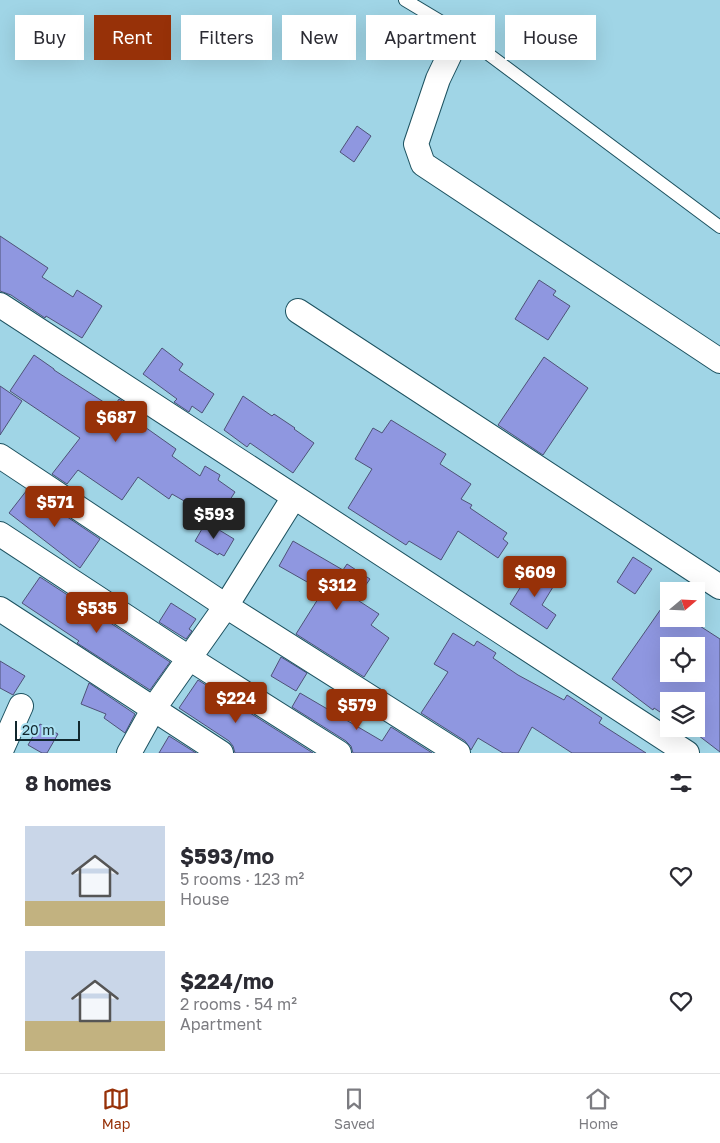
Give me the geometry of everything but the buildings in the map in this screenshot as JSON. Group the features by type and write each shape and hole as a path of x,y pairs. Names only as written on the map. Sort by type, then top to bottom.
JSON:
{"street":[{"path":"447,60 438,79 416,144 423,164 720,361"},
{"path":"0,305 687,753"},
{"path":"298,311 720,587"},
{"path":"0,456 226,606 458,753"},
{"path":"129,753 154,708 226,606 294,497"},
{"path":"0,534 189,658 340,753"},
{"path":"0,609 221,753"},
{"path":"0,752 21,706"}],"lane":[{"path":"405,0 430,15"},
{"path":"495,59 720,227"}]}
